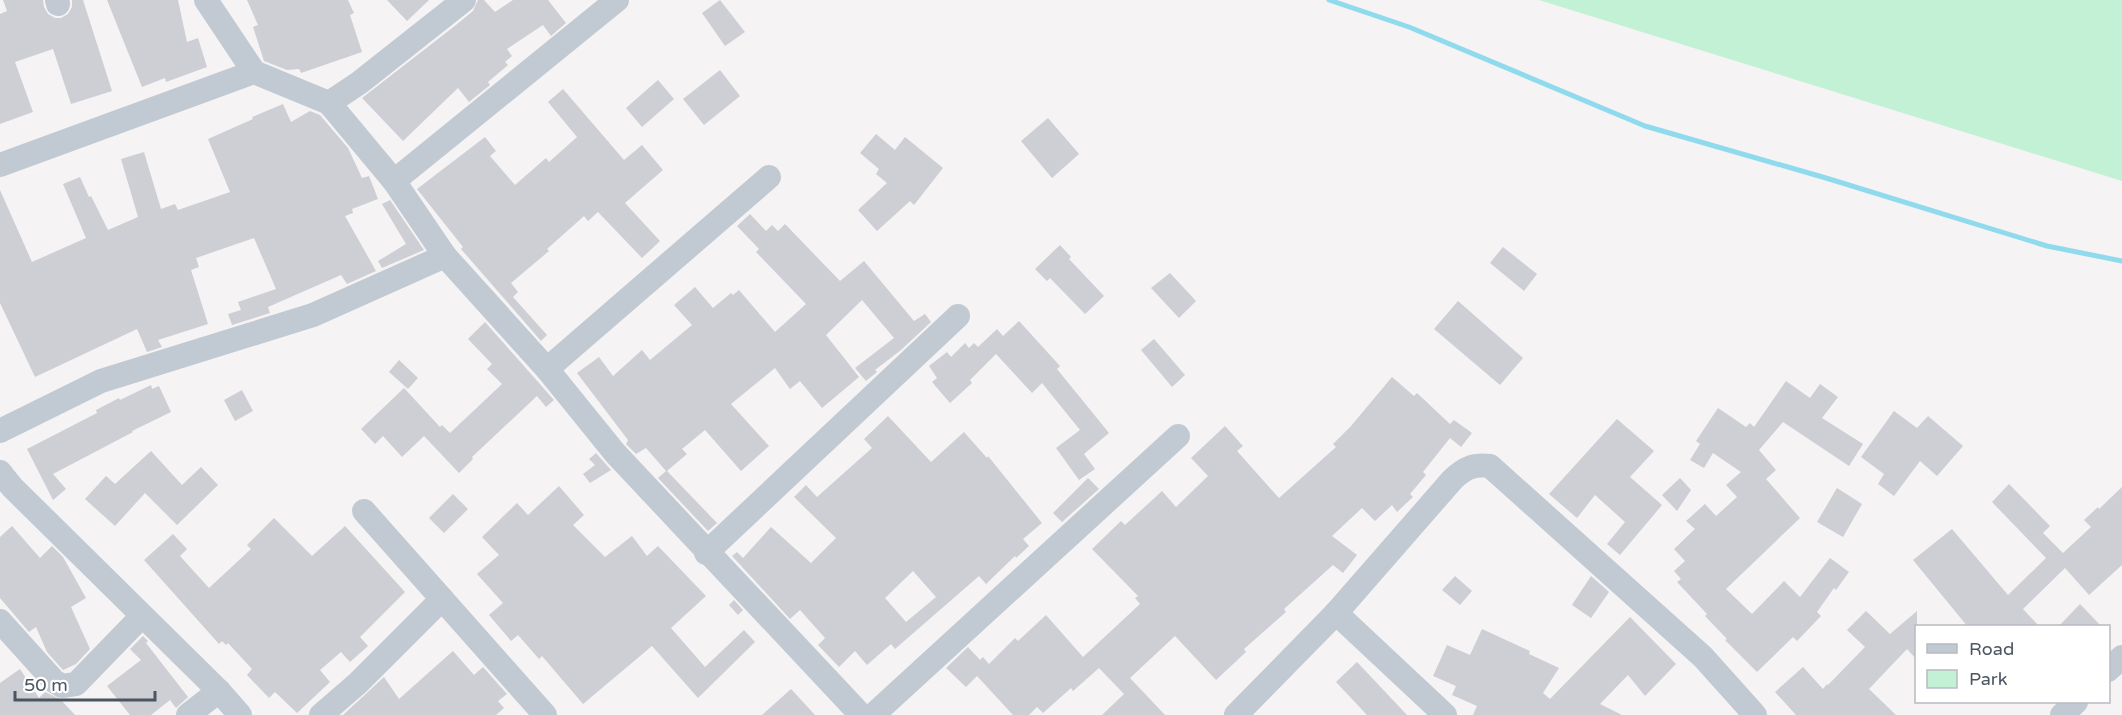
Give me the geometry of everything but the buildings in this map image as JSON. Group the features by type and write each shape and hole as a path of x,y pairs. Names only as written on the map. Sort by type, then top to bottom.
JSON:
{"street":[{"path":"206,0 254,72 329,103 394,181 445,256 547,369 615,453 706,553 861,715"},
{"path":"329,103 359,83 464,0"},
{"path":"394,181 617,0"},
{"path":"0,165 254,72"},
{"path":"547,369 769,177"},
{"path":"0,431 101,381 313,315 445,256"},
{"path":"706,553 958,316"},
{"path":"873,715 1178,436"},
{"path":"1236,715 1336,613 1453,479 1464,469 1475,464 1490,466 1702,657 1755,715"},
{"path":"4,484 219,691 240,715"},
{"path":"364,511 545,715"},
{"path":"321,715 442,599"},
{"path":"1336,613 1445,715"},
{"path":"0,621 54,681 62,686 76,684 142,616"},
{"path":"2110,669 2122,657"},
{"path":"188,715 219,691"},
{"path":"2062,715 2075,703"}],"green space":[{"path":"1539,0 2122,0 2122,181"}],"waterway":[{"path":"1329,0 1409,27 1645,126 1826,178 2047,246 2122,261"}]}
